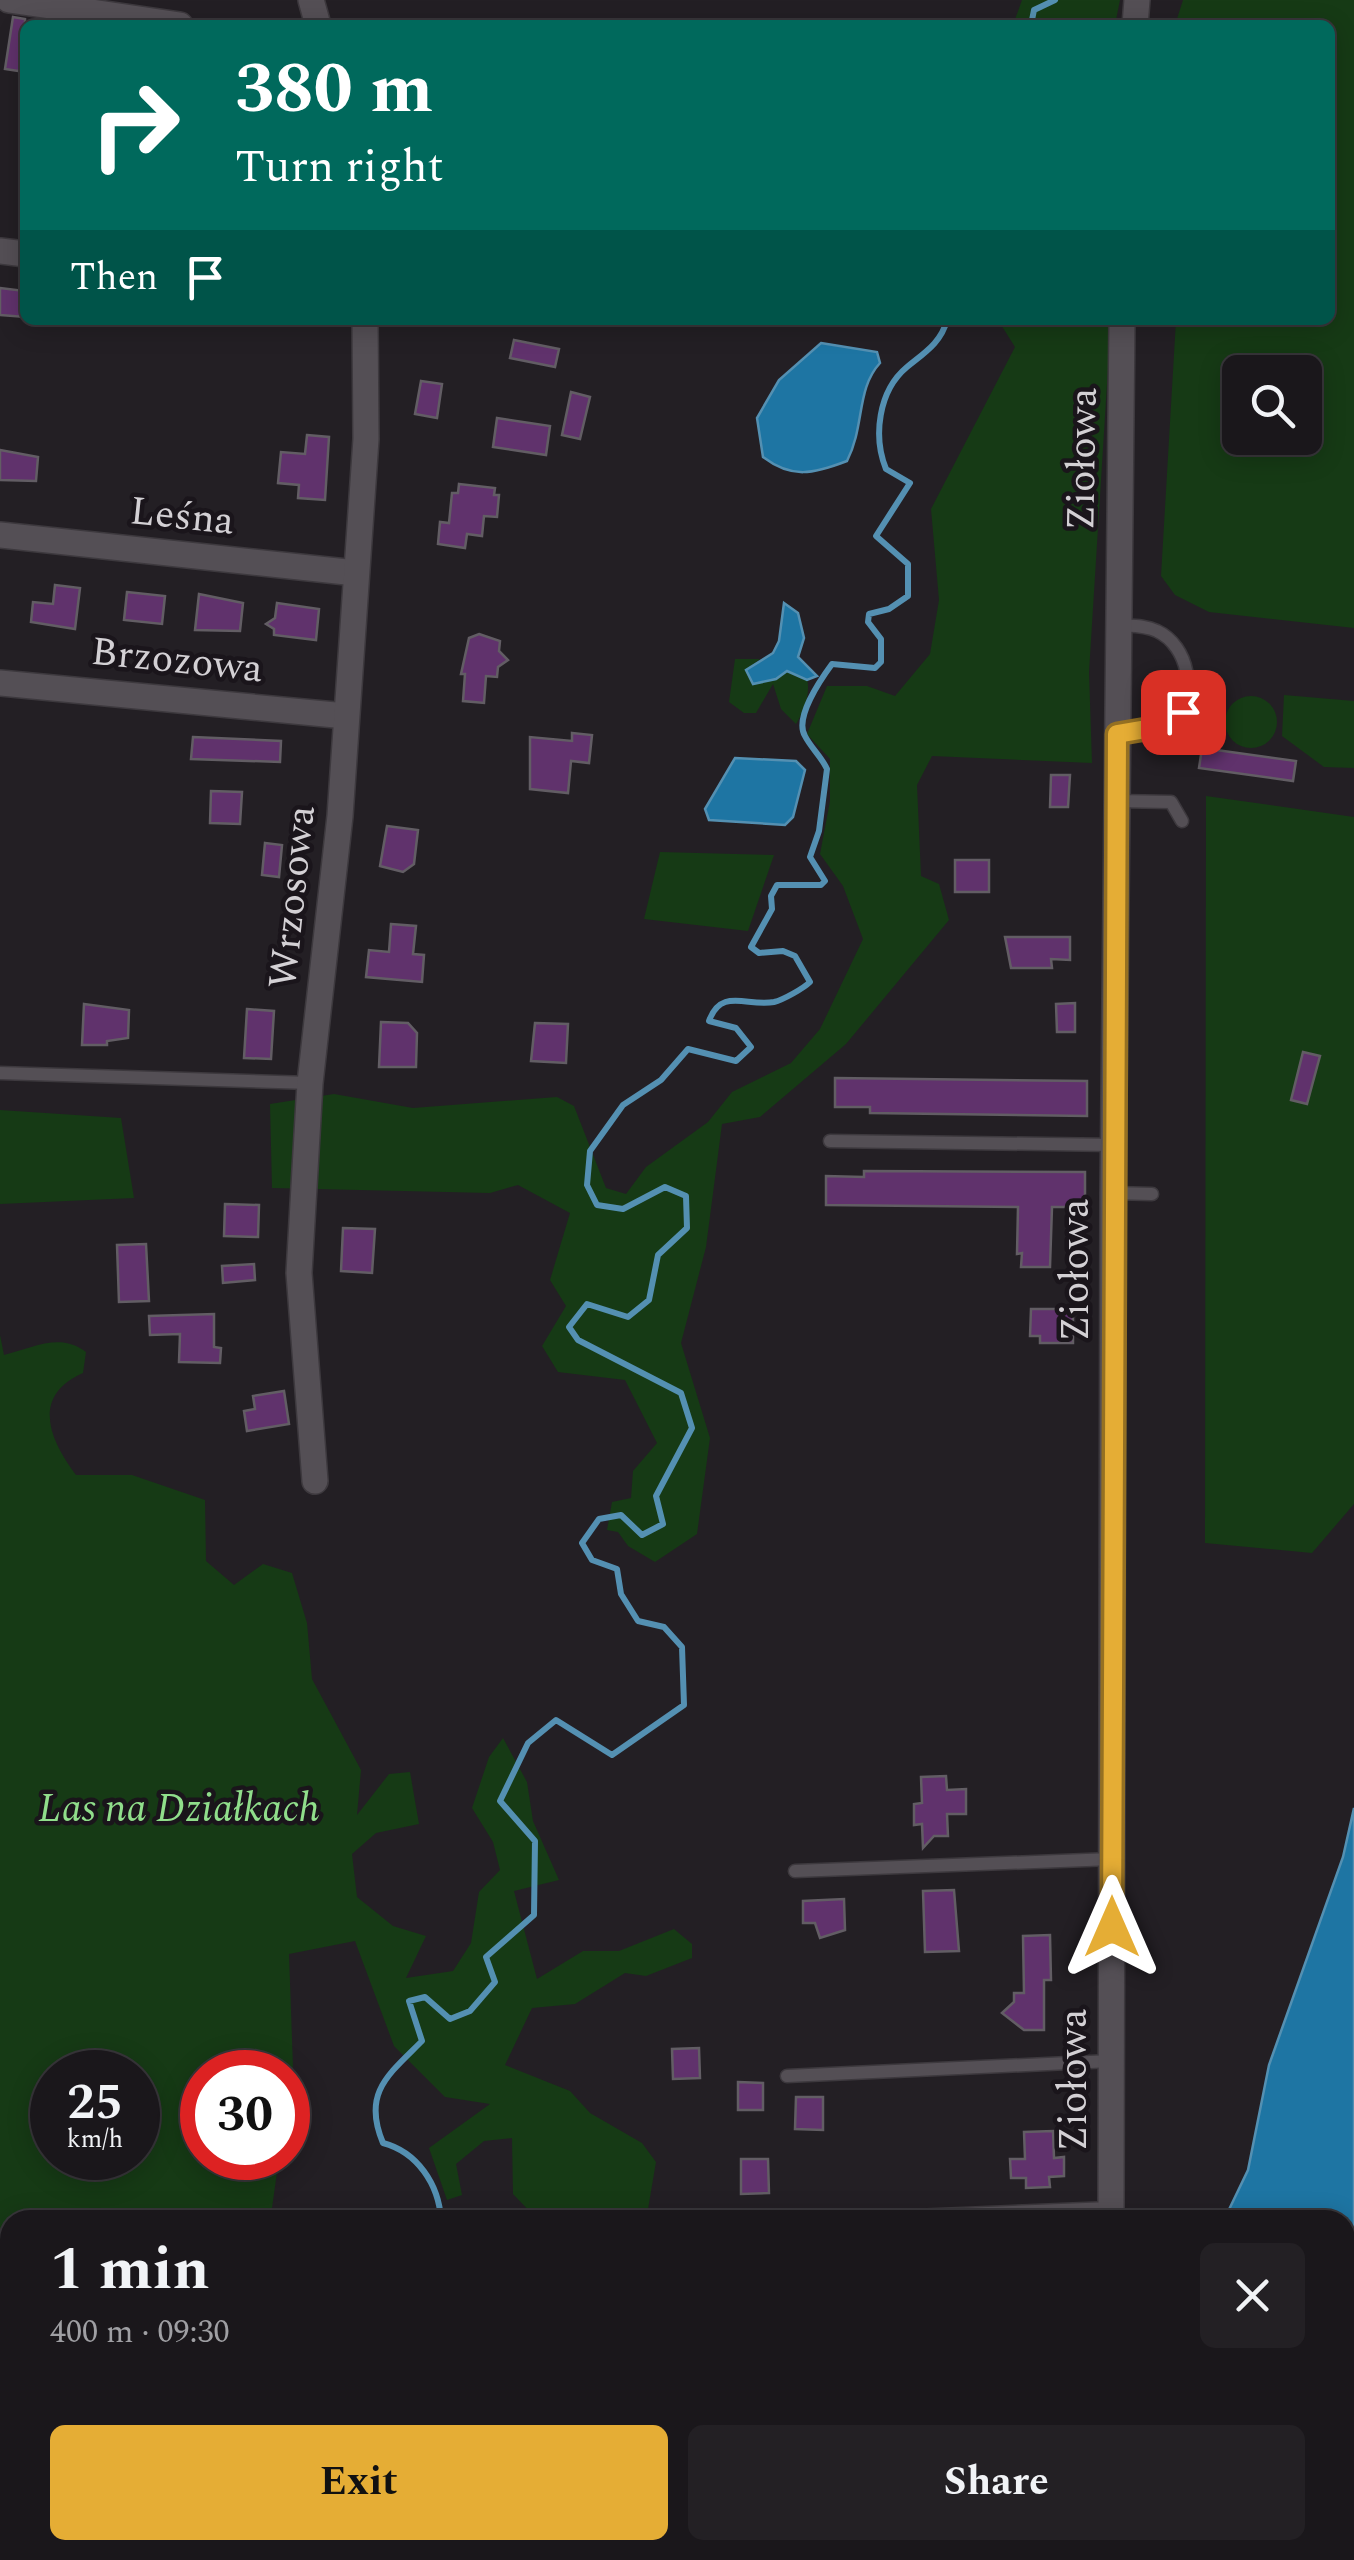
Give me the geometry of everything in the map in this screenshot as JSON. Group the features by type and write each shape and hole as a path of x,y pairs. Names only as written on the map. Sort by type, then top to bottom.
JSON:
{"street":[{"path":"9,0 146,20"},
{"name":"Wrzosowa","path":"315,1481 299,1273 310,1083 340,816 366,439 365,325"},
{"name":"Ziołowa","path":"1111,2210 1113,1193 1122,325"},
{"name":"Leśna","path":"0,535 356,574"},
{"name":"Brzozowa","path":"0,683 346,716"}],"lane":[{"path":"1117,734 1176,721 1183,712 1187,691 1184,660 1168,638 1146,626 1118,625"},
{"path":"1116,802 1171,802 1182,821"},
{"path":"0,1074 310,1083"},
{"path":"830,1141 1114,1144"},
{"path":"1113,1193 1152,1194"},
{"path":"795,1870 1112,1859"},
{"path":"787,2076 1112,2062"}],"green space":[{"path":"1022,0 1120,0 1116,20 1015,20"},
{"path":"1183,0 1354,0 1354,628 1209,612 1175,595 1161,576 1176,325 1335,325 1335,20 1177,20"},
{"path":"1001,325 1111,325 1089,672 1092,763 932,756 917,785 921,876 939,884 949,920 846,1044 760,1117 722,1124 706,1247 681,1343 710,1438 697,1534 655,1562 628,1546 618,1532 607,1530 612,1502 631,1498 633,1471 657,1443 625,1380 558,1372 542,1346 566,1306 550,1280 570,1213 518,1185 490,1193 272,1188 270,1104 334,1094 413,1108 557,1097 574,1106 606,1188 626,1194 646,1167 708,1122 732,1092 791,1063 820,1029 863,939 843,886 820,854 830,801 830,759 807,734 827,686 867,686 895,696 930,654 939,600 931,509 1015,347"},
{"path":"735,659 760,659 746,670 753,684 776,679 787,671 806,676 806,701 796,724 781,709 773,684 756,713 744,713 729,702"},
{"path":"1284,695 1354,701 1354,768 1324,767 1282,736"},
{"path":"1251,696 1270,703 1277,722 1270,741 1251,748 1232,741 1225,722 1232,703"},
{"path":"1206,796 1354,817 1354,1504 1312,1553 1205,1543"},
{"path":"660,852 774,855 748,931 644,919"},
{"path":"0,1110 121,1118 134,1198 0,1204"},
{"name":"Las na Działkach","path":"0,1335 4,1355 56,1342 86,1352 83,1373 56,1394 51,1406 50,1419 58,1447 76,1475 132,1475 205,1500 206,1561 234,1585 263,1564 292,1573 307,1623 312,1679 361,1770 357,1815 389,1774 410,1772 419,1824 376,1833 352,1854 357,1897 393,1926 426,1936 406,1978 453,1971 471,1943 479,1892 500,1870 493,1842 472,1808 489,1757 503,1738 527,1782 533,1821 559,1880 514,1891 537,1979 583,1951 619,1951 674,1929 692,1944 692,1958 646,1976 625,1973 575,2004 532,2008 505,2065 570,2091 590,2113 642,2143 656,2162 648,2210 528,2210 513,2194 512,2138 484,2141 456,2164 462,2195 447,2200 429,2148 490,2104 445,2097 394,2046 355,1941 289,1954 292,2050 180,2050 180,2180 276,2180 272,2210 0,2210"}],"water":[{"path":"821,343 877,352 880,363 867,384 847,461 813,471 784,469 763,457 757,418 779,380"},
{"path":"784,603 798,613 804,638 798,657 817,676 807,680 787,671 776,679 753,684 746,670 773,653 779,641"},
{"path":"735,758 796,761 805,770 793,817 785,825 709,820 705,809"},
{"path":"1354,1808 1354,2210 1229,2210 1248,2170 1269,2065 1343,1857"}],"building":[{"path":"13,17 25,19 20,20 20,71 5,69"},
{"path":"0,288 20,290 20,317 0,315"},
{"path":"514,340 559,349 555,367 510,358"},
{"path":"421,381 442,384 437,418 415,414"},
{"path":"571,392 590,397 580,439 562,435"},
{"path":"497,418 550,426 546,455 493,447"},
{"path":"307,435 329,437 325,500 298,498 299,485 278,483 281,452 305,454"},
{"path":"0,450 38,457 36,481 0,480"},
{"path":"459,484 495,488 494,495 499,495 497,517 484,516 482,536 467,534 465,548 438,544 440,522 449,523 452,493 458,493"},
{"path":"55,585 80,588 75,629 31,622 33,602 53,604"},
{"path":"127,592 165,596 162,624 124,620"},
{"path":"199,594 243,603 240,631 195,630"},
{"path":"277,603 319,609 316,640 274,635 274,629 266,624 275,618"},
{"path":"479,634 500,641 499,651 508,660 498,667 497,677 486,676 484,703 463,701 465,674 461,674 469,638"},
{"path":"572,733 592,735 589,763 571,761 568,793 530,789 530,737 572,741"},
{"path":"193,737 281,741 280,762 191,759"},
{"path":"1202,748 1296,761 1293,781 1199,768"},
{"path":"1051,775 1070,775 1068,807 1050,807"},
{"path":"211,791 242,792 240,824 210,823"},
{"path":"387,826 418,830 414,864 403,872 380,866"},
{"path":"265,843 282,845 279,877 262,875"},
{"path":"955,860 989,860 989,892 955,892"},
{"path":"391,924 416,926 413,954 424,955 422,982 366,977 369,950 389,952"},
{"path":"1005,937 1070,937 1070,960 1051,959 1052,968 1011,968"},
{"path":"1075,1003 1075,1032 1057,1032 1056,1004"},
{"path":"84,1004 129,1010 128,1038 107,1041 107,1045 82,1045"},
{"path":"247,1009 274,1011 271,1059 244,1058"},
{"path":"381,1022 408,1023 417,1033 416,1067 379,1067"},
{"path":"535,1023 568,1024 566,1063 531,1061"},
{"path":"1303,1052 1320,1056 1307,1104 1291,1100"},
{"path":"835,1078 1087,1081 1087,1116 870,1113 870,1107 835,1107"},
{"path":"864,1171 1085,1172 1085,1207 1052,1207 1050,1267 1021,1267 1022,1253 1017,1254 1018,1207 826,1205 826,1176 864,1177"},
{"path":"225,1204 259,1205 258,1237 224,1236"},
{"path":"343,1228 375,1229 372,1273 341,1271"},
{"path":"146,1244 149,1301 119,1302 117,1245"},
{"path":"254,1264 255,1280 223,1283 222,1266"},
{"path":"1031,1309 1073,1309 1073,1343 1040,1343 1040,1336 1030,1336"},
{"path":"214,1314 214,1347 221,1348 220,1363 179,1362 180,1334 150,1335 149,1316"},
{"path":"284,1391 289,1424 247,1431 244,1411 255,1409 253,1396"},
{"path":"946,1776 947,1790 966,1789 966,1814 947,1814 948,1836 934,1836 923,1848 922,1824 914,1825 914,1804 922,1803 921,1777"},
{"path":"954,1890 959,1951 925,1952 923,1891"},
{"path":"844,1899 845,1930 820,1938 815,1923 803,1923 803,1901"},
{"path":"1050,1935 1051,1980 1044,1980 1044,2030 1024,2030 1002,2013 1014,2002 1014,1993 1024,1993 1023,1936"},
{"path":"699,2048 700,2078 673,2079 672,2049"},
{"path":"738,2082 763,2083 763,2110 738,2110"},
{"path":"796,2097 823,2097 823,2130 795,2129"},
{"path":"1053,2131 1054,2158 1064,2157 1064,2176 1049,2177 1050,2187 1026,2188 1026,2178 1011,2178 1010,2159 1025,2159 1024,2132"},
{"path":"741,2159 768,2159 769,2193 741,2194"}],"waterway":[{"path":"1032,20 1034,10 1055,0"},
{"path":"439,2210 424,2171 406,2154 383,2143 377,2126 377,2098 389,2075 422,2041 409,2001 425,1997 450,2019 470,2011 495,1982 486,1957 534,1915 535,1841 500,1801 528,1743 556,1720 612,1755 684,1705 682,1647 664,1627 638,1621 621,1594 617,1569 592,1560 582,1543 599,1519 621,1515 642,1535 663,1524 656,1496 692,1428 681,1393 578,1340 569,1327 587,1304 628,1317 649,1300 658,1255 687,1228 686,1196 665,1187 623,1209 597,1205 587,1185 590,1151 623,1105 661,1080 688,1049 736,1061 751,1047 736,1028 709,1021 720,1004 774,1002 810,982 795,956 783,951 759,953 751,947 772,909 771,896 777,885 821,885 825,881 810,857 819,831 827,769 805,736 803,719 810,699 832,664 875,668 881,662 881,639 868,622 869,614 889,609 908,596 908,564 876,536 910,483 886,469 879,429 884,401 897,377 926,352 945,325"}],"route":[{"path":"1112,1927 1117,734 1164,726 1176,721 1183,712"}]}
